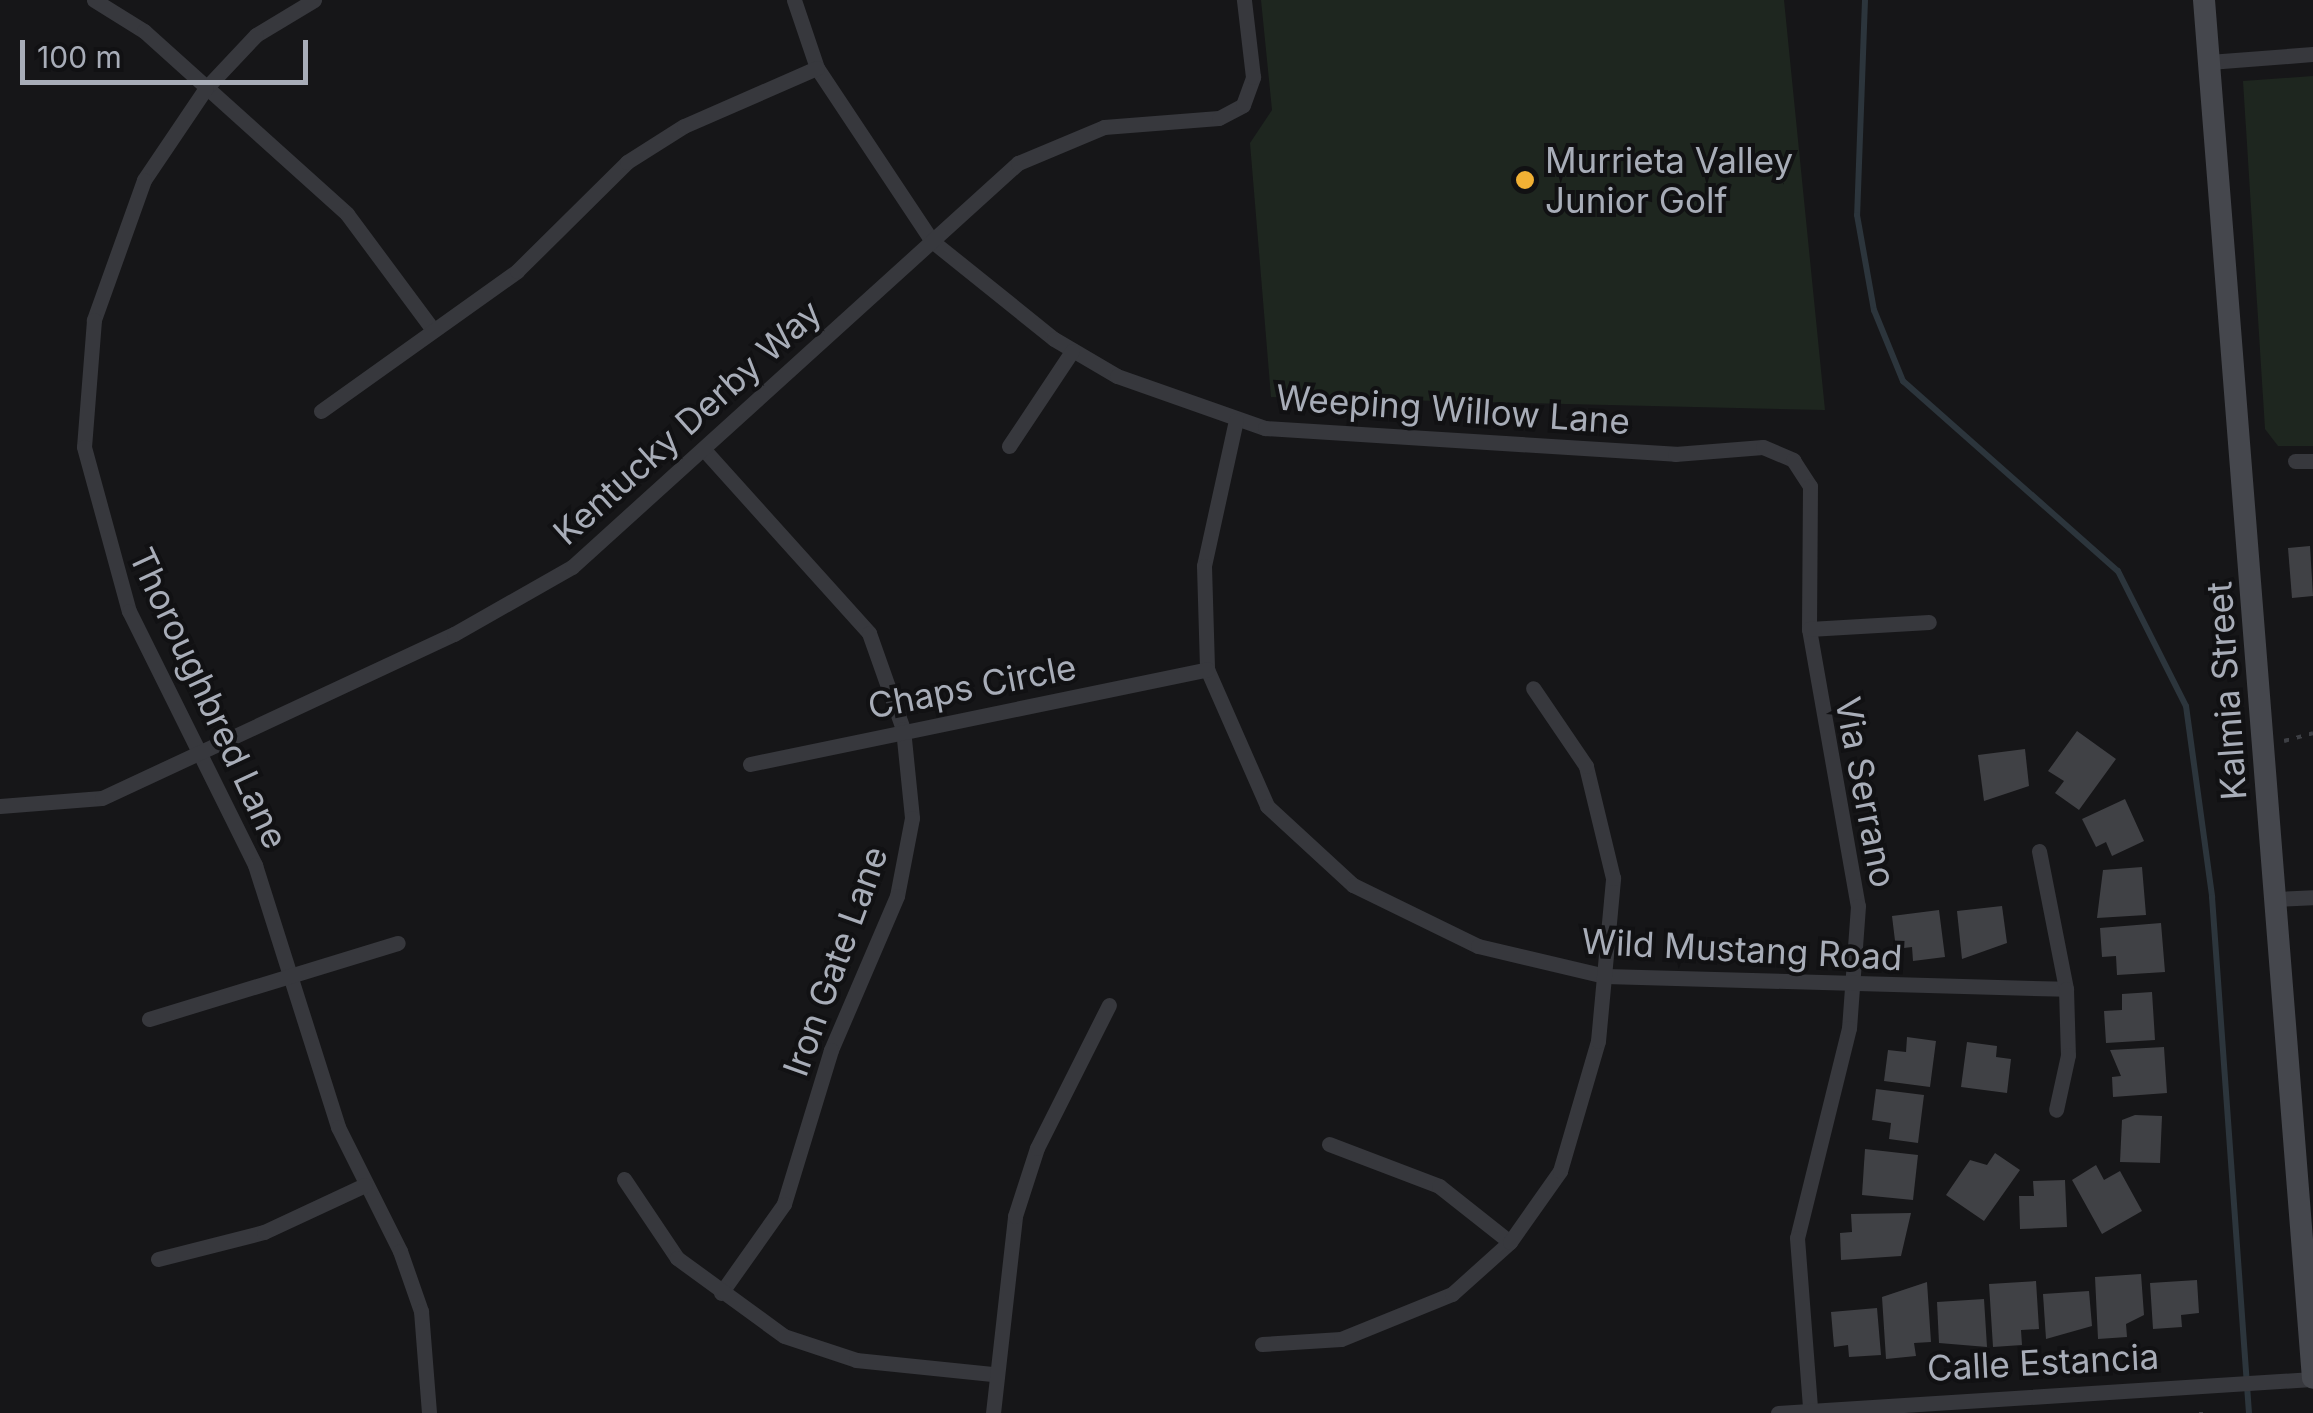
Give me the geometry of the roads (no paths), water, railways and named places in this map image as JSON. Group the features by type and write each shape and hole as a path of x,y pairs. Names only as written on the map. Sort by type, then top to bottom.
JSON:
{"street":[{"path":"94,0 206,88 347,214 431,327"},
{"name":"Thoroughbred Lane","path":"314,0 256,35 206,88 112,249 86,377 84,447 129,611 255,865 289,977 365,1185 422,1311 429,1413"},
{"name":"Weeping Willow Lane","path":"794,0 817,68 932,241 1072,352 1236,420 1390,440 1675,454 1763,447"},
{"name":"Kentucky Derby Way","path":"0,806 102,798 203,755 572,567 707,453 1018,163 1056,144 1104,128 1219,118 1243,105 1253,77 1244,0"},
{"name":"Kalmia Street","path":"2204,0 2276,899 2307,1230 2313,1379"},
{"path":"2210,62 2313,54"},
{"path":"321,411 560,236 627,162 684,126 817,68"},
{"path":"1009,446 1072,352"},
{"name":"Wild Mustang Road","path":"1236,420 1204,566 1208,670 1266,806 1353,885 1478,946 1606,976 1855,989 2066,989"},
{"name":"Via Serrano","path":"1763,447 1794,460 1810,486 1808,629 1858,906 1855,989 1798,1238 1810,1406"},
{"name":"Iron Gate Lane","path":"707,453 869,633 903,729 912,818 897,896 830,1050 784,1204 720,1293"},
{"path":"2294,461 2313,461"},
{"path":"1808,629 1929,622"},
{"name":"Chaps Circle","path":"750,764 903,729 1208,670"},
{"path":"1262,1344 1341,1339 1404,1319 1452,1294 1510,1242 1560,1171 1581,1116 1606,976 1612,878 1604,824 1586,766 1534,688"},
{"path":"2039,851 2066,989 2068,1055 2056,1110"},
{"path":"2276,899 2313,897"},
{"path":"150,1019 398,943"},
{"path":"993,1413 992,1374 1002,1282 1036,1148 1109,1005"},
{"path":"1328,1144 1439,1186 1510,1242"},
{"path":"624,1179 646,1223 720,1293 814,1348 992,1374"},
{"path":"158,1259 264,1232 365,1185"},
{"name":"Calle Estancia","path":"1778,1413 1810,1406 2313,1379"}],"waterway":[{"path":"1865,0 1857,215 1874,310 1903,381 2118,571 2186,706 2212,897 2249,1413"}],"place":[{"name":"Murrieta Valley Junior Golf","path":"1525,180"}]}
